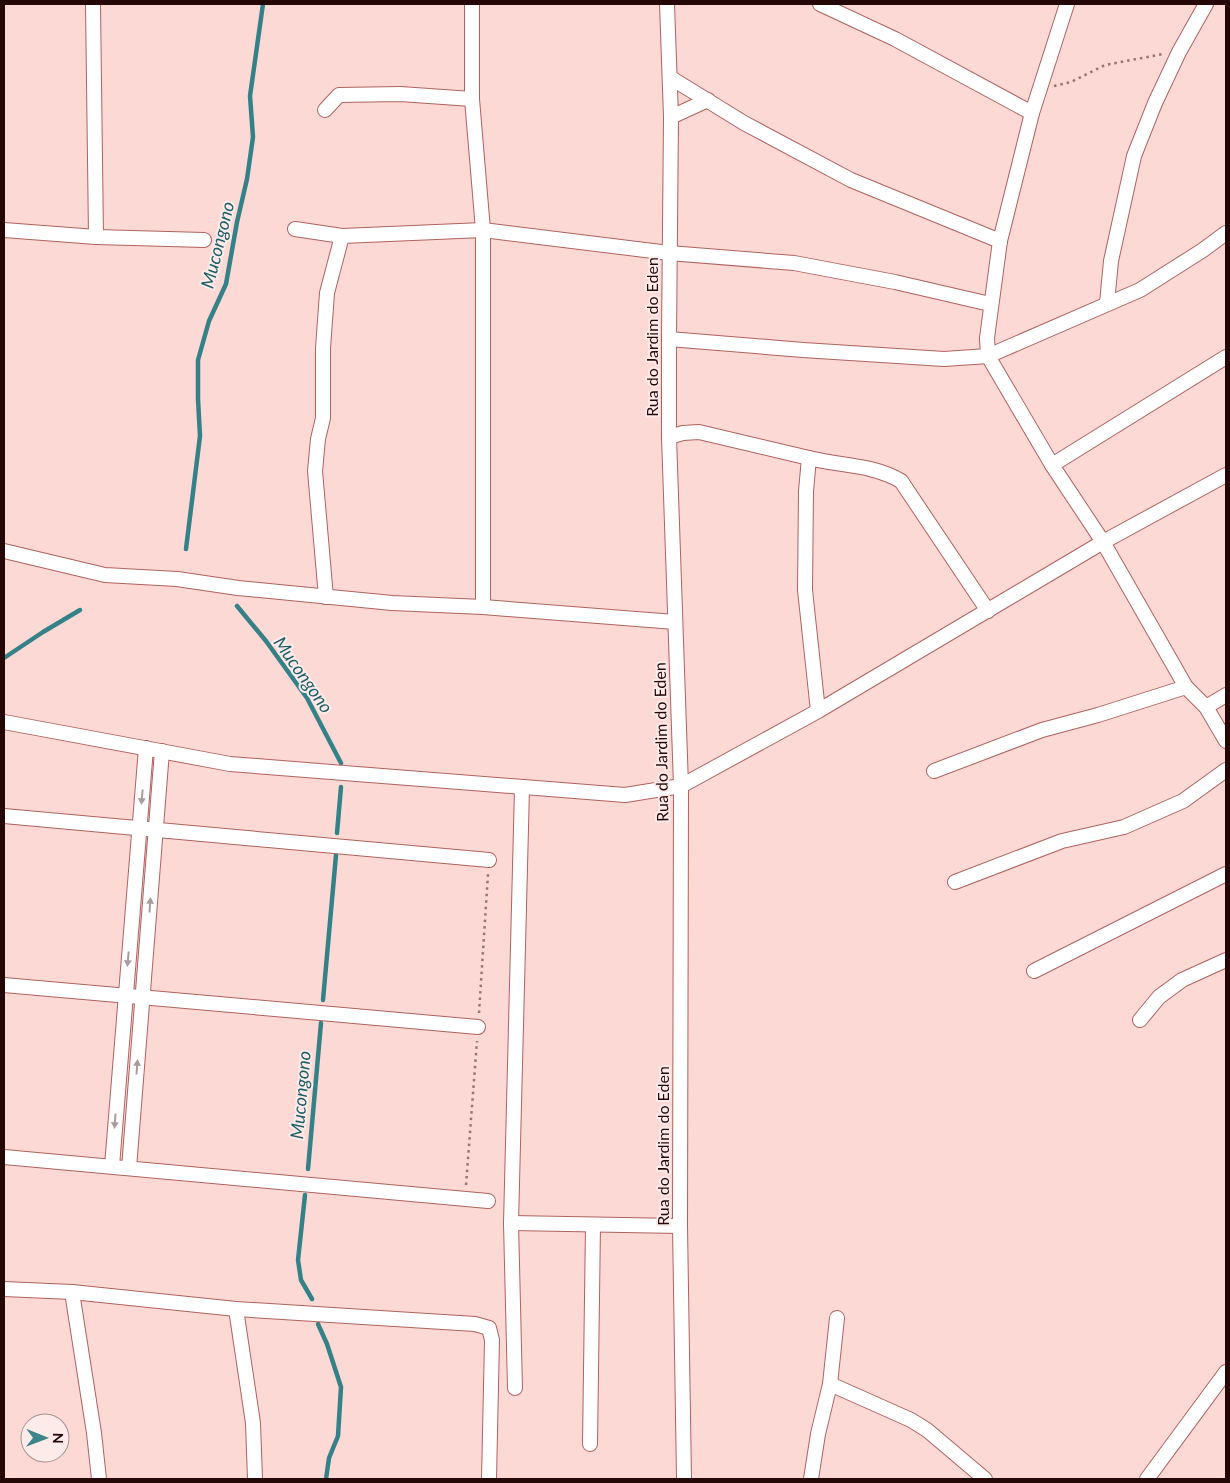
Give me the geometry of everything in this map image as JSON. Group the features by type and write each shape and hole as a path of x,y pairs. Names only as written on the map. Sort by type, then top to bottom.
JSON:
{"street":[{"path":"93,4 96,237"},
{"path":"472,4 472,99 483,230 483,607"},
{"name":"Rua do Jardim do Eden","path":"667,4 672,117 668,339 669,437 681,786 680,1226 684,1479"},
{"path":"820,4 894,39 1032,113"},
{"path":"1067,4 1032,113 1000,241 990,304 987,338 988,356 1052,465 1103,542 1186,687 1206,707 1226,741"},
{"path":"1108,304 1111,262 1134,156 1155,103 1206,4"},
{"path":"671,78 744,123 851,180 1000,241"},
{"path":"325,110 339,95 400,94 472,99"},
{"path":"672,117 708,100"},
{"path":"296,229 342,236 483,230 669,253 794,263 895,282 990,304"},
{"path":"4,230 96,237 204,240"},
{"path":"668,339 944,359 988,356 1140,290 1203,250 1226,232"},
{"path":"326,597 315,471 318,439 323,418 323,348 326,293 342,236"},
{"path":"1052,465 1226,357"},
{"path":"669,437 683,433 699,432 809,458 844,463 889,474 901,481 988,611"},
{"path":"809,458 806,492 805,590 818,711"},
{"path":"4,722 230,764 625,795 681,786 818,711 1103,542 1226,475"},
{"path":"4,551 105,575 177,579 392,603 483,607 675,622"},
{"path":"934,771 1042,730 1098,715 1186,687"},
{"path":"1206,707 1226,695"},
{"path":"112,1166 146,748"},
{"path":"129,1168 162,751"},
{"path":"955,882 1062,840 1124,827 1183,801 1226,770"},
{"path":"515,1388 512,1223 522,788"},
{"path":"4,816 489,860"},
{"path":"1034,971 1226,874"},
{"path":"1140,1020 1159,997 1182,980 1226,960"},
{"path":"4,986 478,1027"},
{"path":"4,1157 488,1201"},
{"path":"512,1223 680,1226"},
{"path":"590,1444 592,1225"},
{"path":"4,1289 72,1292 236,1308 475,1324 489,1328 492,1340 489,1479"},
{"path":"72,1292 94,1432 99,1479"},
{"path":"236,1308 253,1423 255,1479"},
{"path":"811,1479 830,1384 837,1318"},
{"path":"1147,1479 1226,1372"},
{"path":"830,1384 911,1420 927,1430 985,1479"}],"path":[{"path":"1041,88 1071,82 1105,65 1180,52"}],"waterway":[{"name":"Mucongono","path":"186,549 200,436 198,360 209,321 226,284 247,179 253,137 250,96 263,4"},
{"name":"Mucongono","path":"237,606 266,641 307,698 341,763"},
{"path":"4,658 80,610"},
{"name":"Mucongono","path":"337,833 341,787"},
{"name":"Mucongono","path":"323,1000 336,855"},
{"name":"Mucongono","path":"308,1169 321,1023"},
{"name":"Mucongono","path":"305,1195 298,1260 301,1280 312,1299"},
{"name":"Mucongono","path":"318,1324 327,1344 341,1387 338,1436 329,1458 326,1479"}]}
